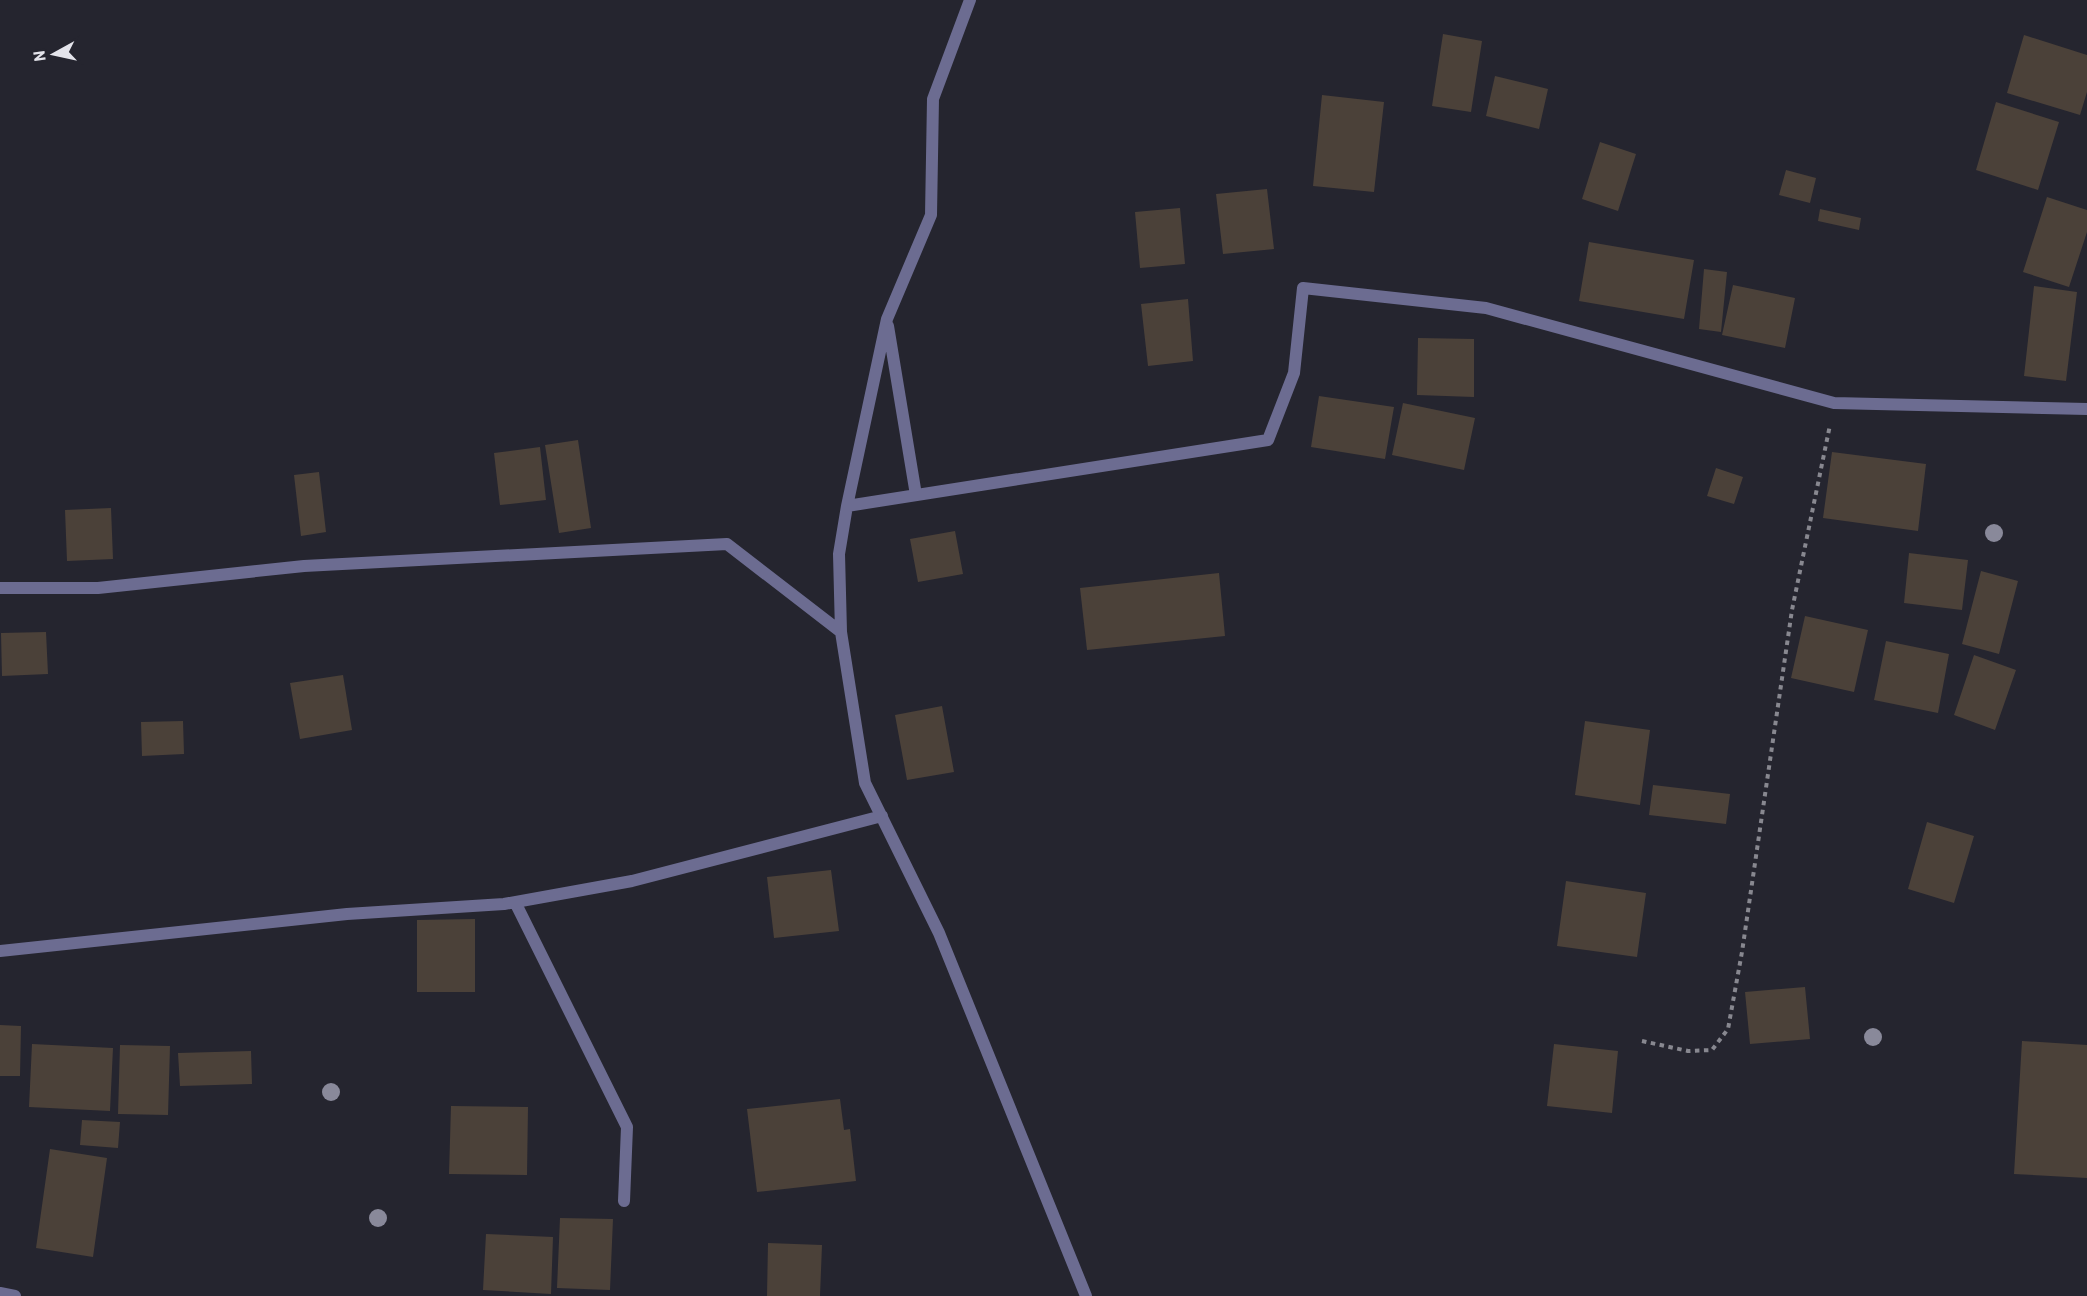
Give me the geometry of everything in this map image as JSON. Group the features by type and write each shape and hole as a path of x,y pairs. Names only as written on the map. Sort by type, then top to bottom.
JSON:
{"street":[{"path":"970,0 933,99 931,215 886,319 847,507 839,554 841,632 865,783 939,933 1086,1296"},
{"path":"847,507 1268,440 1294,373 1302,288 1486,308 1834,404 2087,409"},
{"path":"886,319 916,495"},
{"path":"0,588 98,588 304,566 727,544 841,632"},
{"path":"0,951 346,914 515,902 632,881 882,816"},
{"path":"515,902 627,1127 624,1201"},
{"path":"0,1293 15,1296"}],"path":[{"path":"1642,1041 1688,1051 1712,1050 1728,1029 1744,941 1792,610 1834,404"}],"building":[{"path":"1443,34 1482,41 1471,112 1432,106"},
{"path":"2024,35 2087,55 2087,92 2080,115 2007,93"},
{"path":"1495,76 1548,89 1539,129 1486,116"},
{"path":"1322,95 1384,102 1374,192 1313,186"},
{"path":"1996,102 2059,122 2038,190 1976,170"},
{"path":"1600,142 1636,154 1618,211 1582,199"},
{"path":"1786,170 1816,178 1810,203 1779,195"},
{"path":"1267,189 1274,249 1223,254 1216,194"},
{"path":"2047,197 2087,210 2087,232 2069,287 2023,272"},
{"path":"1180,208 1185,264 1140,268 1135,212"},
{"path":"1820,209 1861,218 1859,230 1818,221"},
{"path":"1589,242 1694,260 1684,319 1579,301"},
{"path":"1704,269 1727,272 1721,332 1699,329"},
{"path":"1733,285 1795,298 1785,348 1722,335"},
{"path":"2034,286 2077,292 2066,381 2024,376"},
{"path":"1188,299 1193,361 1148,366 1141,304"},
{"path":"1418,338 1474,339 1474,397 1417,395"},
{"path":"1319,396 1394,407 1385,459 1311,447"},
{"path":"1403,403 1475,418 1464,470 1392,455"},
{"path":"578,440 591,528 559,533 545,445"},
{"path":"540,447 546,500 500,505 494,453"},
{"path":"1832,452 1926,464 1918,531 1823,518"},
{"path":"1716,468 1743,477 1734,504 1707,496"},
{"path":"319,472 326,532 301,536 294,475"},
{"path":"111,508 113,559 67,561 65,510"},
{"path":"955,531 963,574 918,582 910,539"},
{"path":"1909,553 1968,560 1962,610 1904,603"},
{"path":"1981,571 2018,581 1999,654 1962,644"},
{"path":"1219,573 1225,636 1087,650 1080,588"},
{"path":"1805,616 1868,630 1854,692 1791,678"},
{"path":"46,632 48,674 2,676 1,633"},
{"path":"1886,641 1949,654 1938,713 1874,700"},
{"path":"1974,655 2016,670 1995,730 1954,715"},
{"path":"343,675 352,730 300,739 290,683"},
{"path":"942,706 954,772 907,780 895,715"},
{"path":"183,721 184,754 142,756 141,722"},
{"path":"1585,721 1650,730 1640,805 1575,795"},
{"path":"1653,785 1730,794 1726,824 1649,815"},
{"path":"1927,822 1974,836 1954,903 1908,889"},
{"path":"831,870 839,931 774,938 767,877"},
{"path":"1566,881 1646,893 1637,957 1557,946"},
{"path":"475,919 475,992 417,992 417,920"},
{"path":"1805,987 1810,1039 1750,1044 1745,992"},
{"path":"0,1025 21,1026 20,1076 0,1076"},
{"path":"2022,1041 2087,1045 2087,1178 2014,1174"},
{"path":"32,1044 113,1048 110,1111 29,1107"},
{"path":"1554,1044 1618,1051 1612,1113 1547,1106"},
{"path":"120,1045 170,1046 168,1115 118,1114"},
{"path":"251,1051 252,1084 180,1086 178,1053"},
{"path":"840,1099 844,1130 850,1129 856,1181 757,1192 747,1109"},
{"path":"451,1106 528,1107 527,1175 449,1174"},
{"path":"82,1120 120,1122 118,1148 80,1145"},
{"path":"50,1149 107,1158 93,1257 36,1248"},
{"path":"560,1218 613,1219 610,1290 557,1288"},
{"path":"486,1234 553,1237 551,1294 483,1290"},
{"path":"768,1243 822,1245 820,1296 767,1296"}]}
